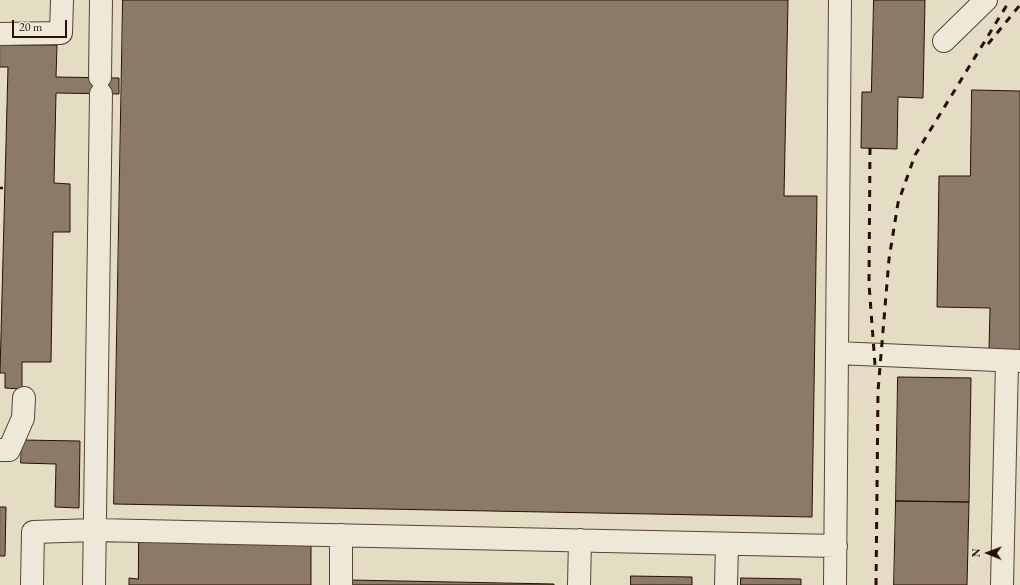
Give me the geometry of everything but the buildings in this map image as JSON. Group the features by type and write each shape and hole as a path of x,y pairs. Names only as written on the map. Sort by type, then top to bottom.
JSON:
{"lane":[{"path":"0,34 62,33 62,0"},
{"path":"94,585 101,0"},
{"path":"835,585 840,0"},
{"path":"944,41 986,0"},
{"path":"837,353 1014,361 1002,585"},
{"path":"0,450 9,450 23,418 24,398"},
{"path":"32,585 33,532 95,530 836,546"},
{"path":"341,585 342,535"},
{"path":"579,585 580,540"},
{"path":"726,585 727,544"}],"path":[{"path":"0,188 5,188"}],"railway":[{"path":"876,585 878,391 889,259 898,203 915,155 1010,0"},
{"path":"988,44 1020,5"},
{"path":"870,148 869,284 875,365"}]}
